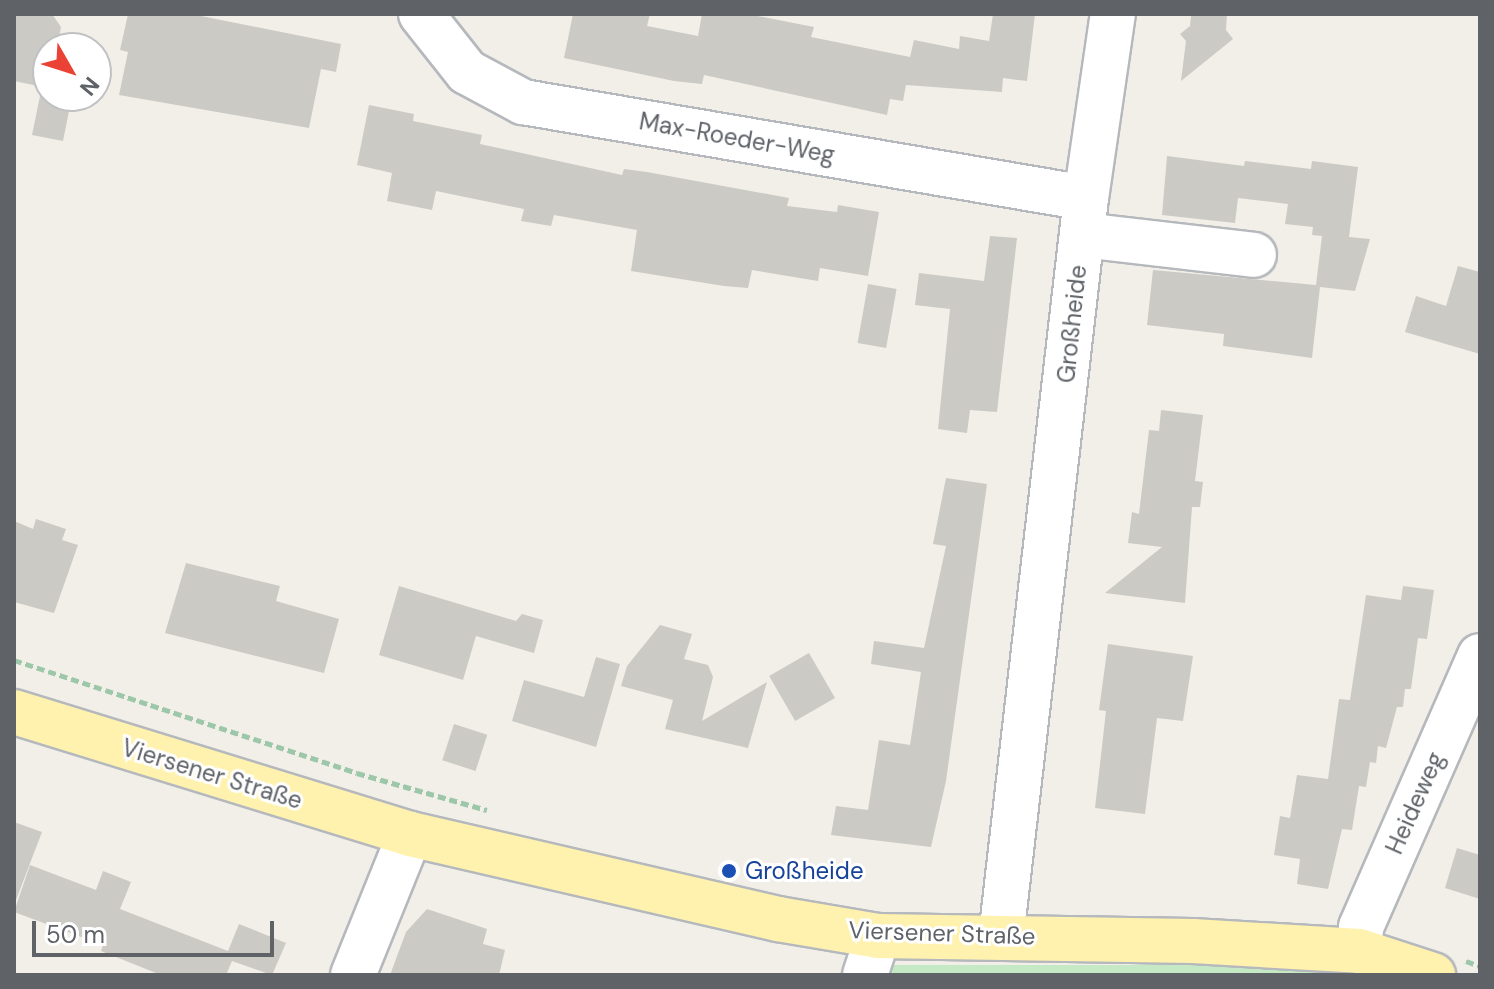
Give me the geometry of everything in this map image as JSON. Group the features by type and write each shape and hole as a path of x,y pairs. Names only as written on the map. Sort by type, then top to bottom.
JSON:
{"main road":[{"name":"Viersener Straße","path":"14,712 410,834 705,904 872,955 1001,937 1359,951 1442,966"}],"street":[{"name":"Max-Roeder-Weg","path":"411,14 421,14 467,72 523,102 1084,217"},
{"name":"Großheide","path":"1001,937 1084,217 1113,14"},
{"name":"Großheide","path":"1084,217 1254,255"},
{"name":"Heideweg","path":"1359,951 1361,927 1480,656"},
{"path":"353,975 410,834"}],"path":[{"path":"14,660 357,773 494,811"},
{"path":"1442,966 1480,966"}],"green space":[{"path":"893,965 1269,965 1331,975 889,975"}],"building":[{"path":"14,14 52,14 61,27 60,32 32,32 32,85 14,81"},
{"path":"128,14 191,14 341,44 336,72 321,69 309,128 119,95 128,52 120,50"},
{"path":"573,14 650,14 647,26 698,36 702,14 748,14 814,27 811,37 910,57 914,40 959,49 960,36 989,41 993,14 1035,14 1027,81 1003,78 1002,92 906,85 903,101 890,99 887,115 704,75 702,84 674,81 564,58"},
{"path":"1227,14 1226,30 1233,39 1181,81 1186,41 1180,34 1190,26 1191,16"},
{"path":"369,105 414,114 413,121 482,135 480,144 622,175 624,169 647,172 789,198 787,206 837,212 838,205 879,212 868,276 820,268 818,281 752,270 748,288 724,286 631,271 637,230 554,215 551,226 521,221 524,209 436,191 432,210 387,201 392,173 357,165"},
{"path":"37,112 69,112 63,141 32,135"},
{"path":"1167,156 1244,166 1245,161 1311,169 1312,161 1358,167 1349,237 1370,239 1355,291 1320,287 1312,358 1223,346 1224,334 1147,325 1153,270 1316,285 1322,236 1312,235 1313,227 1285,224 1288,204 1238,198 1235,223 1162,215"},
{"path":"990,236 1017,238 997,412 970,410 967,433 938,429 950,309 915,305 919,273 984,281"},
{"path":"1458,266 1480,272 1480,354 1405,332 1416,296 1446,306"},
{"path":"868,284 897,289 886,348 858,343"},
{"path":"1161,410 1203,415 1195,481 1203,482 1200,507 1192,507 1185,603 1105,593 1162,547 1128,543 1132,512 1139,514 1149,430 1159,431"},
{"path":"946,478 987,484 946,781 931,847 831,835 836,806 868,810 879,740 910,745 921,672 871,664 874,641 924,648 946,546 933,544"},
{"path":"36,519 66,529 62,540 78,545 54,613 14,602 14,521 33,529"},
{"path":"186,563 280,586 276,601 339,619 324,673 165,633"},
{"path":"399,586 516,621 522,614 543,620 534,653 476,636 463,680 379,655"},
{"path":"1403,586 1434,590 1427,639 1418,638 1411,689 1405,689 1403,707 1397,707 1386,748 1378,746 1376,763 1370,762 1366,787 1359,786 1352,830 1342,829 1328,889 1297,884 1300,859 1274,855 1280,816 1290,818 1297,775 1328,779 1339,699 1350,700 1366,595 1401,600"},
{"path":"660,625 692,634 684,659 708,665 713,677 702,721 767,682 748,748 665,729 673,700 621,686 627,666"},
{"path":"1108,644 1193,656 1183,721 1157,718 1145,814 1095,808 1106,711 1099,710"},
{"path":"809,653 835,698 795,721 769,676"},
{"path":"596,657 620,664 596,747 512,721 524,680 584,697"},
{"path":"454,724 487,735 476,771 442,760"},
{"path":"14,822 42,832 16,900 14,899"},
{"path":"1457,848 1480,855 1480,899 1445,888"},
{"path":"30,865 96,890 103,871 131,882 120,909 228,951 239,924 286,943 272,975 232,961 226,975 161,975 101,951 103,945 14,912"},
{"path":"427,909 487,929 483,944 505,950 499,975 390,975 406,932"}],"place":[{"name":"Großheide","path":"729,871"}]}
